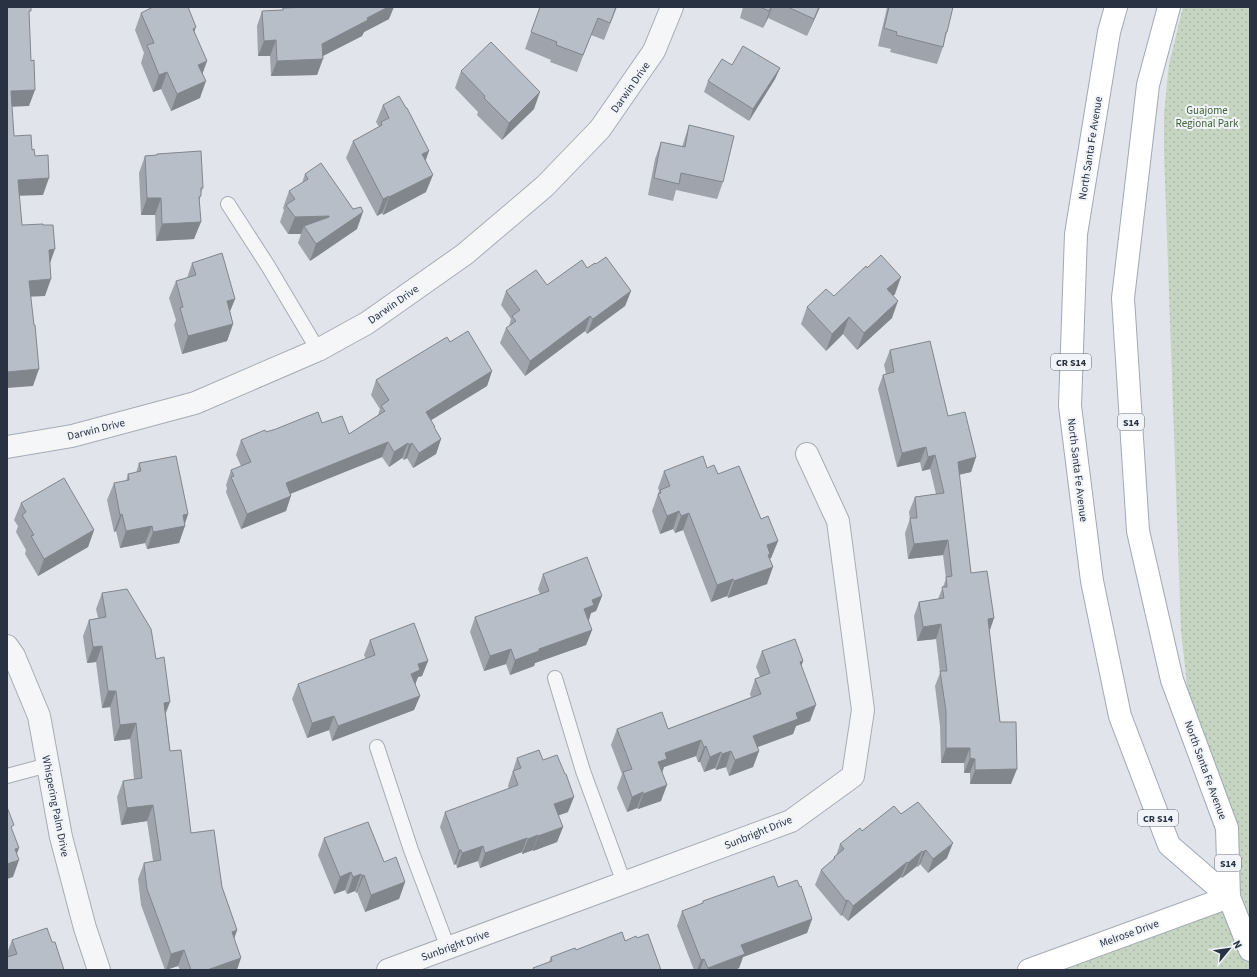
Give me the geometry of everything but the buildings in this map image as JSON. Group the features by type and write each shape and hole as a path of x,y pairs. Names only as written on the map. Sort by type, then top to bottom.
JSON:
{"main road":[{"name":"North Santa Fe Avenue","path":"1116,7 1109,32 1076,234 1070,406 1092,581 1120,716 1169,845 1229,897"},
{"name":"North Santa Fe Avenue","path":"1170,7 1148,85 1122,298 1138,531 1172,680 1227,828 1229,897 1250,950"},
{"name":"Melrose Drive","path":"1028,970 1229,897"}],"street":[{"name":"Darwin Drive","path":"7,447 72,436 196,403 318,350 367,323 465,254 545,186 600,129 654,51 672,7"},
{"name":"Sunbright Drive","path":"388,970 791,820 853,776 863,710 838,520 807,454"},
{"name":"Whispering Palm Drive","path":"7,646 14,656 40,716 61,837 85,928 99,970"}],"lane":[{"path":"228,204 268,266 318,350"},
{"path":"555,678 584,771 624,883"},
{"path":"377,747 411,850 448,948"},
{"path":"7,776 48,764"}],"green space":[{"name":"Guajome Regional Park","path":"1183,7 1250,7 1250,970 1039,970 1234,884 1215,828 1204,785 1189,703 1181,631 1164,153 1164,114 1169,64"}]}
